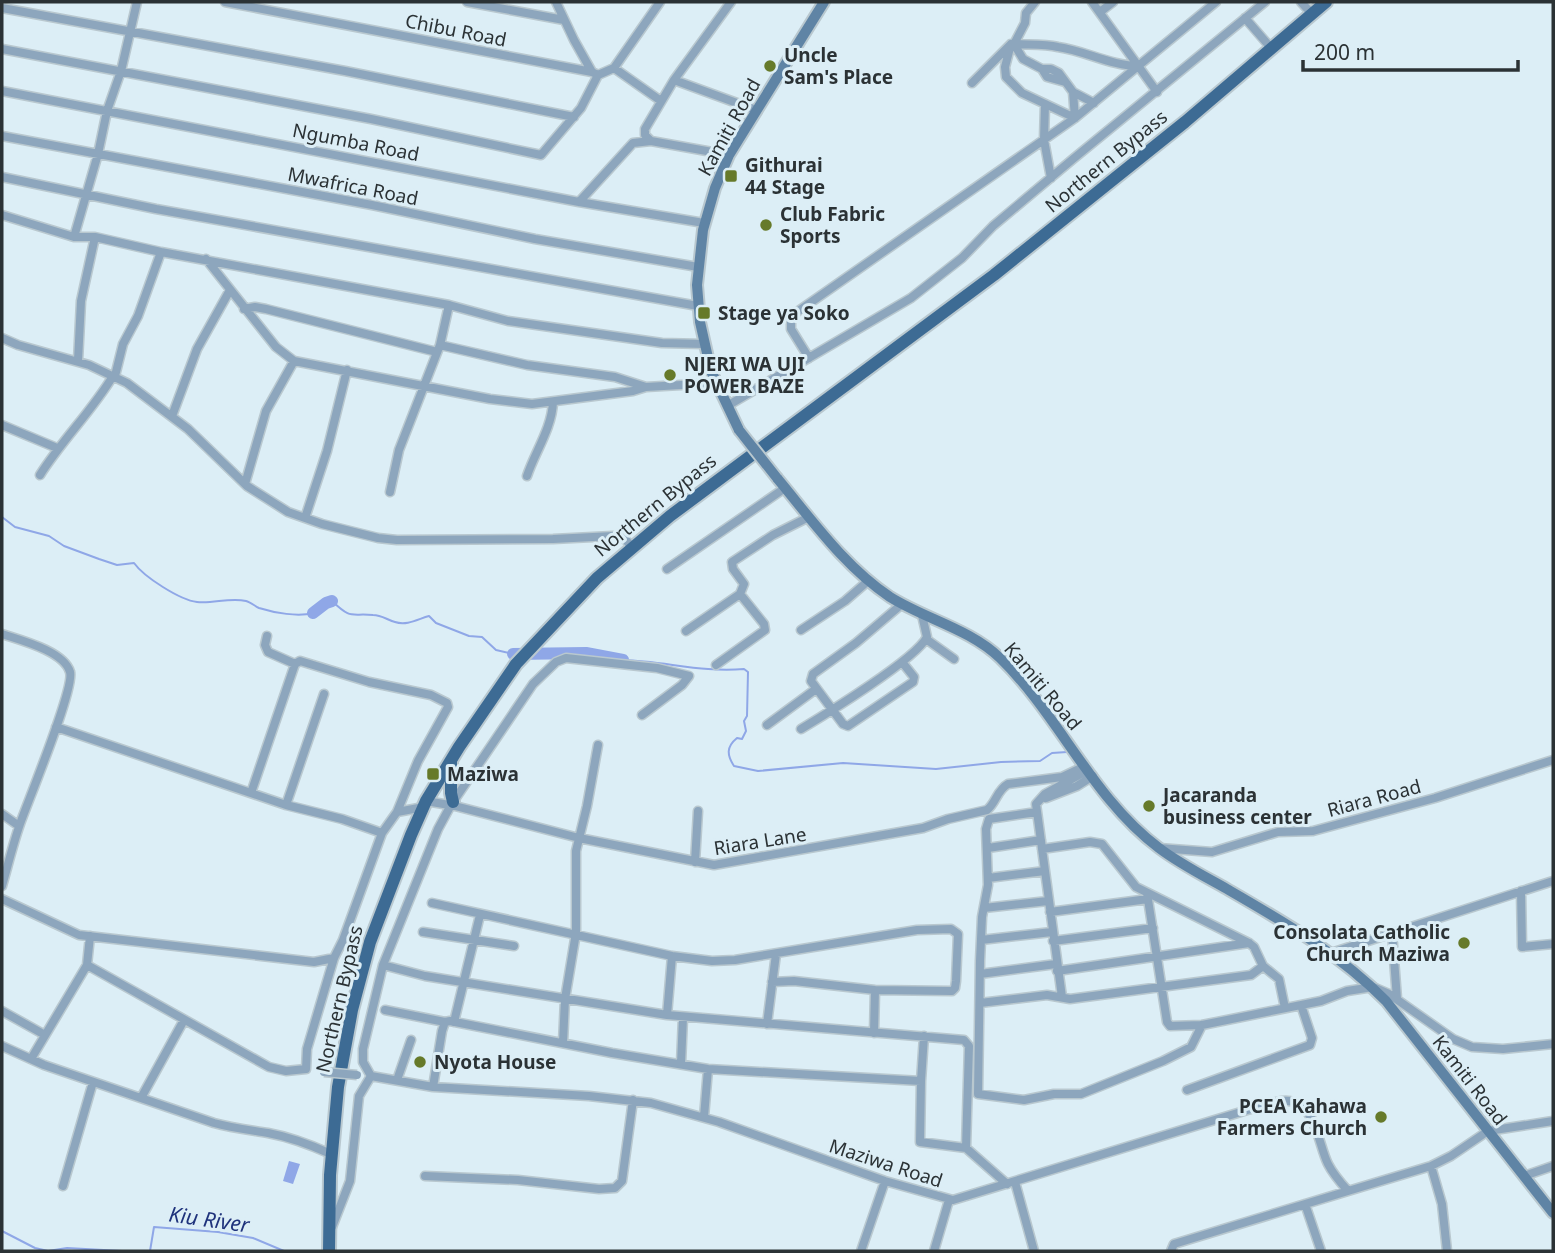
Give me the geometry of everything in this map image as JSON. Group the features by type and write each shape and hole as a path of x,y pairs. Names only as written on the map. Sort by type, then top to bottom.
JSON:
{"main road":[{"name":"Kamiti Road","path":"824,2 729,155 704,223 698,267 698,306 704,344 716,383 739,430 840,554 868,581 902,604 981,643 993,652 1040,705 1088,771 1130,822 1159,848 1331,953 1373,987 1553,1213"},
{"name":"Northern Bypass","path":"328,1251 331,1154 344,1052 363,968 390,886 425,804 450,761 516,664 597,578 709,484 993,275 1175,131 1326,2"},
{"path":"450,761 452,803"}],"street":[{"path":"74,237 98,154 107,111 121,71 136,2"},
{"name":"Chibu Road","path":"225,2 595,74"},
{"path":"467,2 564,20"},
{"path":"556,2 595,74"},
{"path":"2,49 541,155 574,117 595,74 614,68 660,2"},
{"path":"651,141 645,135 645,129 674,80 732,2"},
{"path":"972,83 1012,44 1025,23 1026,13 1035,2"},
{"path":"1092,2 1157,92"},
{"path":"1100,12 1113,2"},
{"path":"809,358 791,329 791,317 1075,118 1216,2"},
{"path":"727,406 911,298 962,258 993,226 1265,2"},
{"path":"1301,2 1312,14"},
{"path":"2,8 131,30 574,117"},
{"path":"1245,18 1272,49"},
{"path":"1012,44 1058,46 1098,56 1120,66 1139,66"},
{"path":"1012,44 1023,59 1042,69 1059,72 1073,92 1094,103"},
{"path":"1012,44 1005,67 1006,78 1023,93 1075,118"},
{"path":"614,68 661,102"},
{"path":"674,80 756,110"},
{"name":"Ngumba Road","path":"2,91 579,202 704,223"},
{"path":"1073,92 1075,118"},
{"path":"1045,104 1044,140 1051,178"},
{"name":"Mwafrica Road","path":"2,136 372,205 535,239 698,267"},
{"path":"579,202 630,145 651,141 729,155"},
{"path":"2,177 156,209 698,306"},
{"path":"2,215 74,237 94,237 161,252 449,305 508,321 662,343 704,344"},
{"path":"78,361 81,300 94,237"},
{"path":"40,475 57,448 114,376 123,344 138,316 161,252"},
{"path":"206,259 276,347 294,361 490,399 532,404 646,387 716,383"},
{"path":"172,416 193,358 230,290"},
{"path":"390,492 399,450 438,349 449,305"},
{"path":"244,309 265,309 438,349 615,377 646,387"},
{"path":"2,338 78,361 114,376 172,416 245,484 288,512 305,518 378,538 397,540 613,536 625,539 632,547"},
{"path":"245,484 266,411 294,361"},
{"path":"305,518 327,451 347,370"},
{"path":"527,476 549,422 553,402"},
{"path":"2,425 57,448"},
{"path":"667,569 785,488"},
{"path":"686,631 740,594 744,584 733,569 732,562 774,535 809,517"},
{"path":"801,630 845,601 868,581"},
{"path":"716,665 765,630 764,624 740,594"},
{"path":"902,604 856,643 813,674 811,681 846,726 871,713 914,681 914,677 902,662"},
{"path":"922,615 926,639 954,659"},
{"path":"2,634 55,655 67,666 71,676 56,727 19,826 2,886"},
{"path":"267,636 265,645 268,652 295,664"},
{"path":"801,729 902,662 926,639"},
{"path":"328,1236 350,1181 357,1103 371,1076 363,1062 363,1049 383,965 438,829 452,803 533,684 560,659 589,659 689,676 682,685 642,715"},
{"path":"251,793 295,664 300,661 369,682 431,695 447,703 448,707 418,761 401,811 382,833 334,958 307,1049 306,1069"},
{"path":"767,725 816,689"},
{"path":"286,805 324,694"},
{"path":"56,727 286,805 342,819 382,833"},
{"path":"563,1043 565,999 576,933 576,851 598,745"},
{"name":"Riara Road","path":"1159,848 1212,852 1278,832 1312,831 1553,760"},
{"path":"1062,997 1037,802 1045,794 1088,771"},
{"name":"Riara Lane","path":"401,811 425,804 452,803 579,838 720,865 913,831 987,810 1003,786 1008,784 1088,771"},
{"path":"401,811 418,820"},
{"path":"695,862 698,811"},
{"path":"1037,812 989,820 986,829 988,878 981,940 978,1094 1020,1100 1054,1094 1081,1094 1191,1047 1202,1025"},
{"path":"2,814 19,826"},
{"path":"988,848 1041,840"},
{"path":"1042,849 1090,842 1102,844 1130,882 1147,895 1254,947 1263,966 1279,979 1284,1008"},
{"path":"988,878 1045,871"},
{"path":"1331,953 1553,881"},
{"path":"1521,891 1522,947 1553,944"},
{"path":"1050,912 1147,895"},
{"path":"1147,895 1167,1022 1170,1026 1202,1025 1373,987 1396,999 1453,1039 1472,1047 1503,1049 1553,1044"},
{"path":"2,899 71,932 90,936 314,962 334,958"},
{"path":"984,908 1048,901"},
{"path":"432,903 672,956 723,961 917,930 957,931 956,981 953,991 875,990 794,981 772,982"},
{"path":"433,1087 450,1022 464,982 480,915"},
{"path":"981,940 1153,928"},
{"path":"423,932 514,946"},
{"path":"1392,932 1396,999"},
{"path":"31,1059 87,965 90,936"},
{"path":"981,974 1158,957 1249,943"},
{"path":"767,1024 776,954"},
{"path":"667,1016 672,956"},
{"name":"Maziwa Road","path":"87,965 269,1067 286,1071 306,1069 371,1076 433,1087 634,1100 705,1117 885,1181 949,1200 1286,1100 1304,1107 1311,1117 1326,1160 1348,1191"},
{"path":"383,965 425,976 667,1016 964,1040 969,1046 966,1148"},
{"path":"980,1003 1035,996 1070,999 1162,988 1251,975 1263,966"},
{"path":"874,1032 875,990"},
{"path":"1187,1090 1311,1045 1312,1038 1301,1005"},
{"path":"385,1010 708,1069 921,1081"},
{"path":"2,1011 45,1035"},
{"path":"681,1064 683,1017"},
{"path":"141,1098 184,1020"},
{"path":"924,1036 920,1142 966,1148 1011,1183 1034,1251"},
{"path":"397,1080 411,1040"},
{"path":"2,1046 93,1082 224,1126 271,1133 306,1143 331,1154"},
{"path":"705,1117 708,1069"},
{"path":"63,1186 93,1082"},
{"path":"425,1176 615,1188 622,1181 634,1100"},
{"path":"1171,1251 1174,1244 1431,1166 1488,1131 1553,1121"},
{"path":"1431,1166 1442,1204 1447,1251"},
{"path":"1524,1176 1553,1166"},
{"path":"861,1251 885,1181"},
{"path":"934,1251 949,1200"},
{"path":"1305,1204 1321,1251"}],"water":[{"path":"289,1161 300,1164 293,1184 283,1181"}],"waterway":[{"path":"2,517 15,527 49,536 64,546 99,559 117,565 134,563 154,581 190,600 240,600 279,613 313,613"},
{"path":"332,601 348,613 376,615 399,623 429,616 436,623 469,636 482,637 496,650 513,654"},
{"path":"313,613 332,601"},
{"path":"513,654 586,653 623,660"},
{"path":"623,660 714,669 744,669 748,672 747,716 744,721 746,731 742,739 737,738 731,745 729,755 734,766 758,771 843,763 936,769 1040,761 1052,753 1067,752"},
{"name":"Kiu River","path":"150,1251 154,1227 253,1238 284,1251"},
{"path":"2,1231 35,1248 48,1251 67,1248 122,1251"}],"place":[{"name":"Uncle Sam's Place","path":"770,66"},
{"name":"Githurai 44 Stage","path":"731,176"},
{"name":"Club Fabric Sports","path":"766,225"},
{"name":"Stage ya Soko","path":"704,313"},
{"name":"NJERI WA UJI POWER BAZE","path":"670,375"},
{"name":"Maziwa","path":"433,774"},
{"name":"Jacaranda business center","path":"1149,806"},
{"name":"Consolata Catholic Church Maziwa","path":"1464,943"},
{"name":"Nyota House","path":"420,1062"},
{"name":"PCEA Kahawa Farmers Church","path":"1381,1117"}]}
